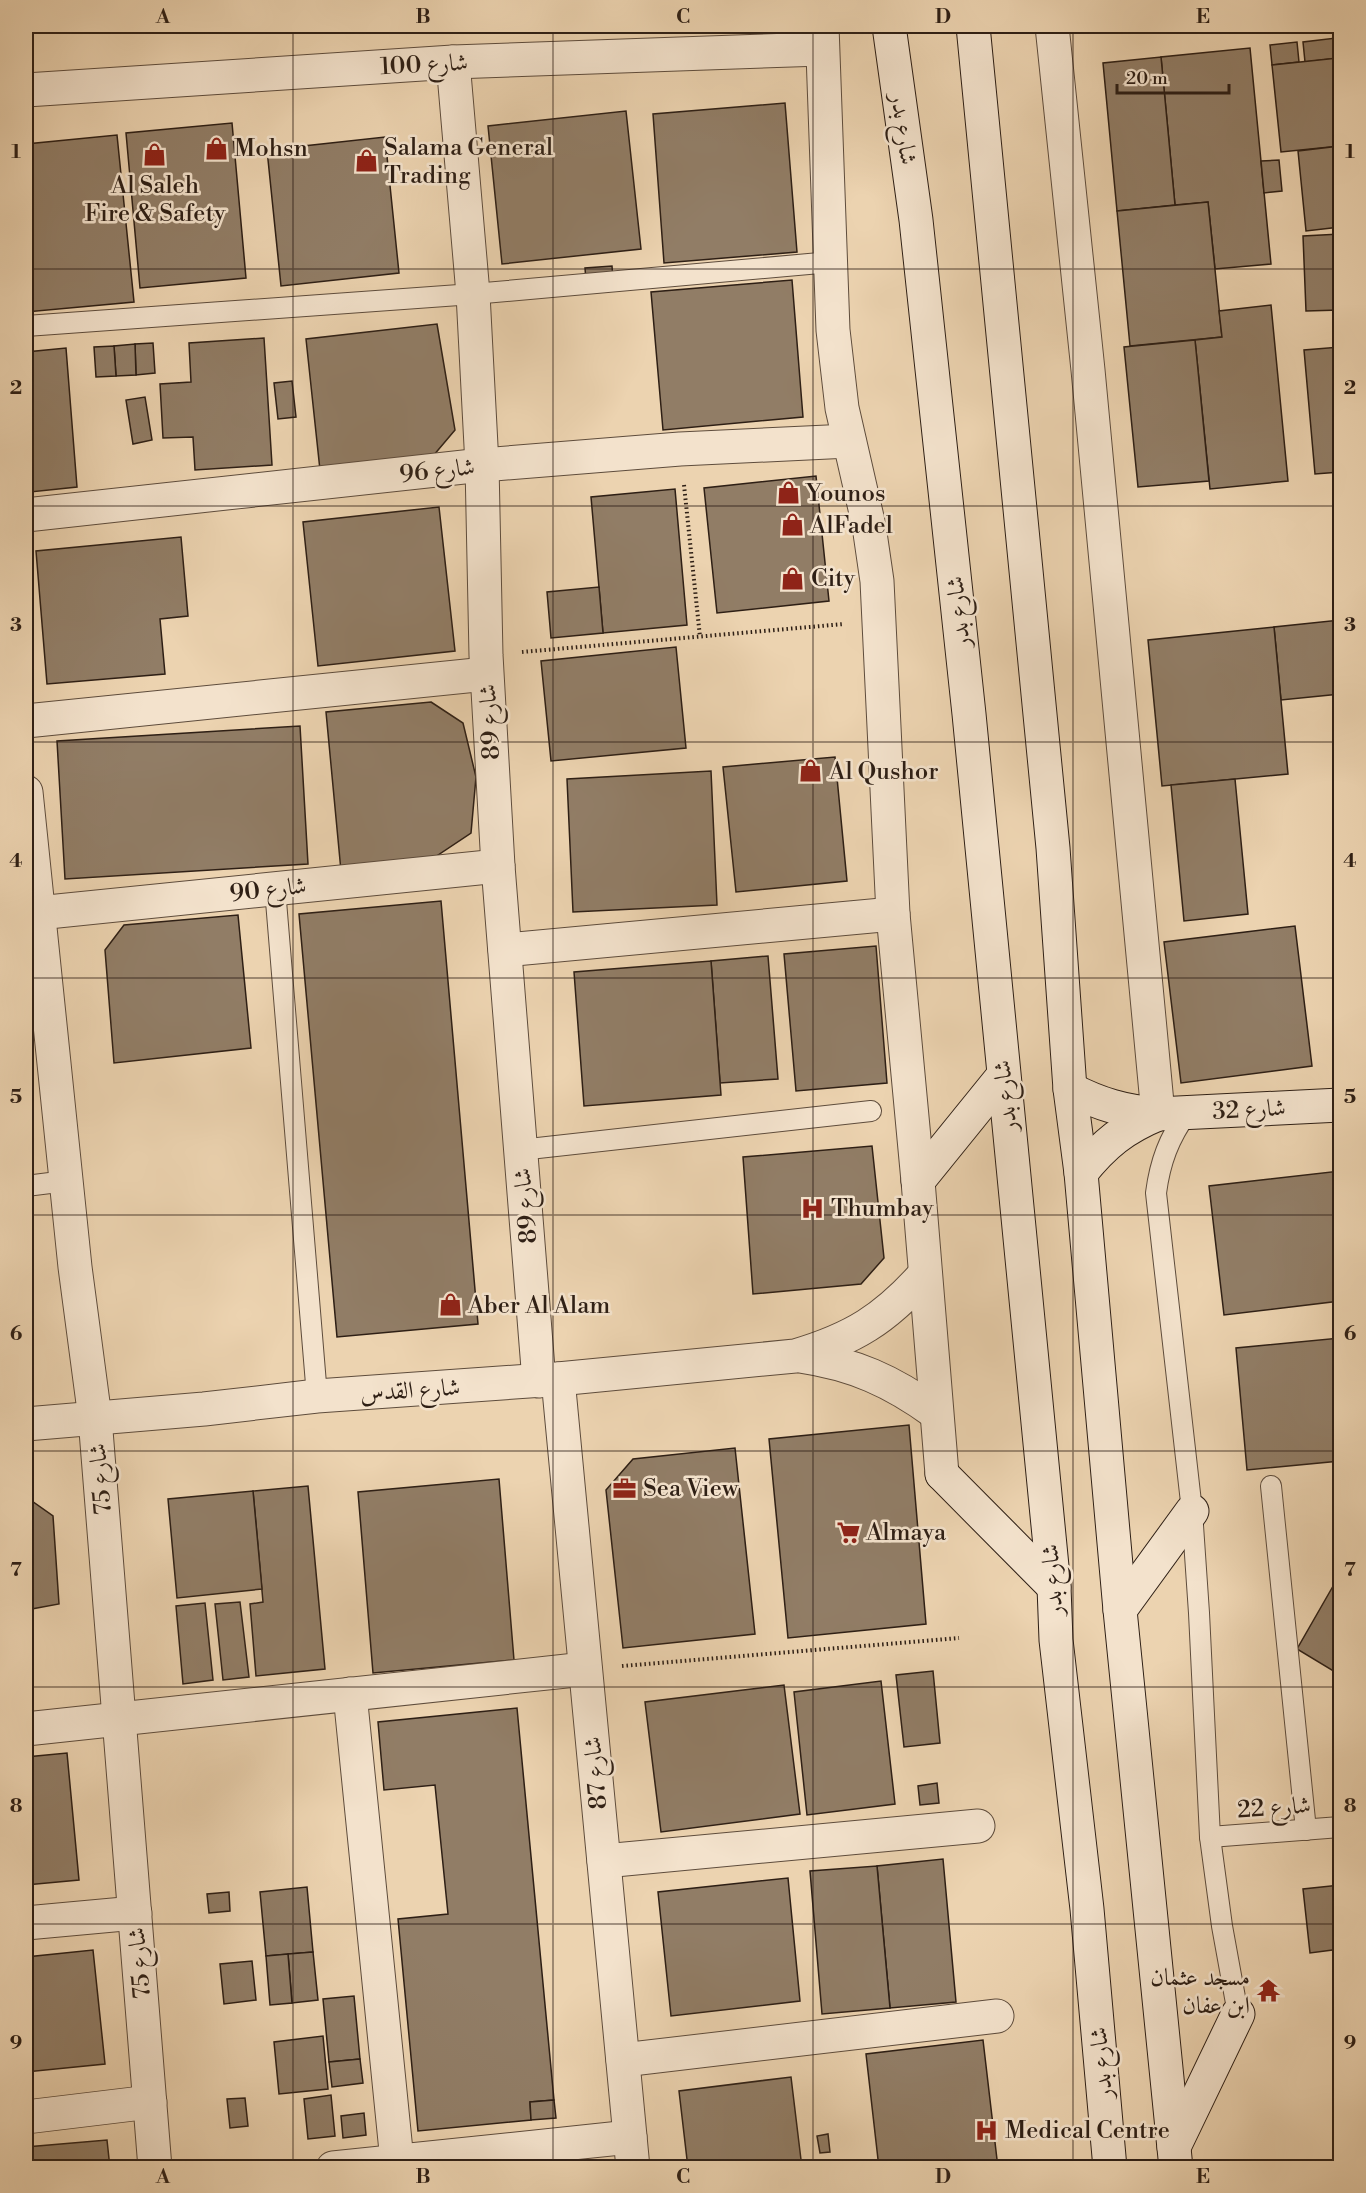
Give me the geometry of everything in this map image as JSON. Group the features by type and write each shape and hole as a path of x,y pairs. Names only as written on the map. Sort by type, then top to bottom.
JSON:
{"street":[{"name":"شارع بدر","path":"889,26 916,220 969,714 1054,1587 1056,1640 1087,1909 1110,2168"},
{"path":"973,26 1053,848 1070,1089 1081,1173 1120,1610 1175,2157"},
{"path":"1052,26 1088,370 1172,1113"},
{"path":"822,37 833,330 843,408 869,526 878,581 893,914 942,1474 1054,1587"},
{"name":"شارع 100","path":"26,90 822,37"},
{"name":"شارع 89","path":"453,62 473,294 482,465 486,665 498,866 520,1150 548,1380"},
{"name":"شارع 96","path":"26,515 482,465 680,449 849,441"},
{"path":"26,721 486,665"},
{"name":"شارع 75","path":"26,792 38,913 36,994 66,1181 95,1418 155,2168"},
{"name":"شارع 90","path":"38,913 498,866"},
{"path":"505,950 893,914"},
{"path":"918,1181 1003,1076"},
{"name":"شارع 32","path":"1070,1089 1112,1108 1135,1112 1172,1113 1341,1105"},
{"name":"شارع 32","path":"1081,1173 1096,1154 1135,1123 1172,1113"},
{"name":"شارع القدس","path":"26,1424 317,1396 548,1380 795,1356 857,1333 884,1315 925,1274"},
{"name":"شارع القدس","path":"795,1356 826,1360 874,1376 911,1395 936,1413"},
{"name":"شارع 87","path":"548,1380 585,1669 631,2152"},
{"path":"1120,1610 1192,1511"},
{"path":"26,1729 585,1669"},
{"path":"350,1694 397,2161"},
{"path":"604,1861 978,1826"},
{"path":"26,1923 135,1913"},
{"path":"1175,2157 1238,2014"},
{"path":"623,2060 997,2016"},
{"path":"26,2117 150,2102"},
{"path":"333,2168 397,2161 631,2152"}],"lane":[{"path":"26,326 473,294 831,262"},
{"path":"275,889 317,1396"},
{"path":"520,1150 870,1112"},
{"path":"1172,1113 1174,1130 1165,1150 1156,1193 1192,1511 1210,1837 1222,1926 1238,2014"},
{"path":"26,1185 66,1181"},
{"path":"1271,1486 1306,1830"},
{"name":"شارع 22","path":"1210,1837 1341,1827"}],"path":[{"path":"680,449 700,637"},
{"path":"486,665 700,637 880,621"},
{"path":"585,1669 959,1638"}],"building":[{"path":"1336,38 1338,58 1305,62 1303,42"},
{"path":"1297,42 1299,62 1272,65 1270,45"},
{"path":"1250,48 1271,264 1215,269 1208,202 1175,205 1161,57"},
{"path":"1161,57 1175,205 1117,211 1103,63"},
{"path":"1340,58 1340,146 1281,152 1272,65"},
{"path":"785,103 797,252 664,263 653,114"},
{"path":"626,111 641,249 502,264 488,126"},
{"path":"232,123 246,278 140,288 126,133"},
{"path":"117,135 134,302 26,312 26,144"},
{"path":"385,137 399,273 281,286 267,150"},
{"path":"1340,146 1340,227 1306,231 1298,151"},
{"path":"1279,160 1282,191 1264,193 1261,161"},
{"path":"1208,202 1222,337 1130,346 1117,211"},
{"path":"1340,234 1340,310 1306,311 1303,236"},
{"path":"612,266 613,279 586,281 585,268"},
{"path":"792,280 803,417 663,430 651,292"},
{"path":"1271,305 1288,481 1210,489 1195,340 1222,337 1219,311"},
{"path":"437,324 455,430 422,469 320,470 306,339"},
{"path":"264,338 272,465 195,470 193,437 163,438 160,384 191,382 189,343"},
{"path":"1195,340 1209,481 1138,487 1124,347"},
{"path":"153,343 155,373 136,375 135,344"},
{"path":"135,344 136,375 116,376 114,346"},
{"path":"114,346 116,376 96,377 94,347"},
{"path":"1340,347 1340,472 1315,474 1304,350"},
{"path":"66,348 77,487 30,492 26,445 26,352"},
{"path":"292,381 296,417 278,419 274,383"},
{"path":"145,397 152,440 133,444 126,400"},
{"path":"816,476 829,601 717,613 704,488"},
{"path":"675,489 687,625 603,633 591,497"},
{"path":"439,507 455,651 318,666 303,522"},
{"path":"181,537 188,616 160,619 165,674 47,684 36,551"},
{"path":"599,587 603,633 551,638 547,592"},
{"path":"1340,620 1340,694 1281,700 1274,627"},
{"path":"1274,627 1288,774 1162,786 1148,640"},
{"path":"676,647 686,748 551,761 541,661"},
{"path":"431,702 463,723 476,777 471,833 435,857 341,871 326,712"},
{"path":"300,726 308,864 65,879 57,741"},
{"path":"835,757 847,881 736,892 723,767"},
{"path":"711,771 717,905 573,912 567,779"},
{"path":"1235,779 1248,914 1184,921 1171,785"},
{"path":"441,901 478,1324 337,1337 299,914"},
{"path":"238,915 251,1048 114,1063 105,950 124,925"},
{"path":"1295,926 1312,1066 1181,1083 1164,942"},
{"path":"876,946 887,1083 796,1091 784,954"},
{"path":"768,956 778,1079 720,1083 711,961"},
{"path":"711,961 721,1095 584,1106 574,972"},
{"name":"Thumbay","path":"872,1146 884,1258 861,1284 753,1294 743,1157"},
{"path":"1340,1171 1340,1301 1224,1315 1209,1186"},
{"path":"1340,1338 1340,1461 1247,1470 1236,1348"},
{"name":"Almaya","path":"909,1425 926,1624 788,1638 769,1439"},
{"path":"735,1448 755,1634 623,1648 606,1490 633,1459"},
{"path":"499,1479 514,1660 373,1673 358,1492"},
{"path":"308,1486 325,1669 256,1676 250,1604 263,1602 253,1491"},
{"path":"253,1491 262,1589 177,1598 168,1499"},
{"path":"26,1499 53,1516 59,1604 26,1610"},
{"path":"1340,1574 1340,1675 1297,1649"},
{"path":"240,1602 249,1677 223,1680 215,1604"},
{"path":"205,1603 213,1680 183,1684 176,1606"},
{"path":"933,1671 940,1743 904,1747 896,1675"},
{"path":"881,1681 895,1804 807,1815 794,1692"},
{"path":"784,1685 800,1814 661,1832 645,1702"},
{"path":"517,1708 554,2100 530,2102 531,2120 418,2131 398,1919 448,1914 435,1785 384,1790 378,1722"},
{"path":"67,1753 79,1880 26,1885 26,1757"},
{"path":"937,1783 939,1803 920,1805 918,1786"},
{"path":"943,1859 956,2002 890,2008 877,1866"},
{"path":"877,1866 890,2008 822,2014 810,1871"},
{"path":"788,1878 800,2001 671,2016 658,1892"},
{"path":"1340,1885 1340,1949 1310,1953 1303,1889"},
{"path":"307,1887 313,1952 266,1956 260,1892"},
{"path":"229,1892 230,1911 209,1913 207,1894"},
{"path":"93,1950 105,2064 26,2072 26,1957"},
{"path":"313,1952 318,2000 292,2003 288,1954"},
{"path":"288,1954 292,2003 270,2005 266,1956"},
{"path":"252,1961 256,2000 224,2004 220,1964"},
{"path":"354,1996 360,2059 329,2062 323,1999"},
{"path":"323,2036 328,2089 279,2094 274,2042"},
{"path":"983,2040 998,2168 879,2168 866,2054"},
{"path":"360,2059 363,2083 332,2087 329,2062"},
{"path":"791,2077 802,2168 688,2168 679,2091"},
{"path":"331,2095 335,2136 308,2139 304,2099"},
{"path":"245,2098 248,2126 230,2128 227,2099"},
{"path":"554,2100 556,2118 531,2120 530,2102"},
{"path":"364,2113 366,2135 343,2138 341,2116"},
{"path":"828,2134 830,2152 820,2153 817,2136"},
{"path":"107,2140 110,2168 26,2168 26,2147"}],"place":[{"name":"Mohsn","path":"216,148"},
{"name":"Al Saleh Fire & Safety","path":"155,155"},
{"name":"Salama General Trading","path":"366,161"},
{"name":"Younos","path":"788,493"},
{"name":"AlFadel","path":"792,525"},
{"name":"City","path":"793,578"},
{"name":"Al Qushor","path":"811,771"},
{"name":"Thumbay","path":"813,1208"},
{"name":"Aber Al Alam","path":"450,1305"},
{"name":"Sea View","path":"625,1488"},
{"name":"Almaya","path":"848,1532"},
{"name":"مسجد عثمان ابن عفان","path":"1268,1991"},
{"name":"Medical Centre","path":"987,2130"}]}
